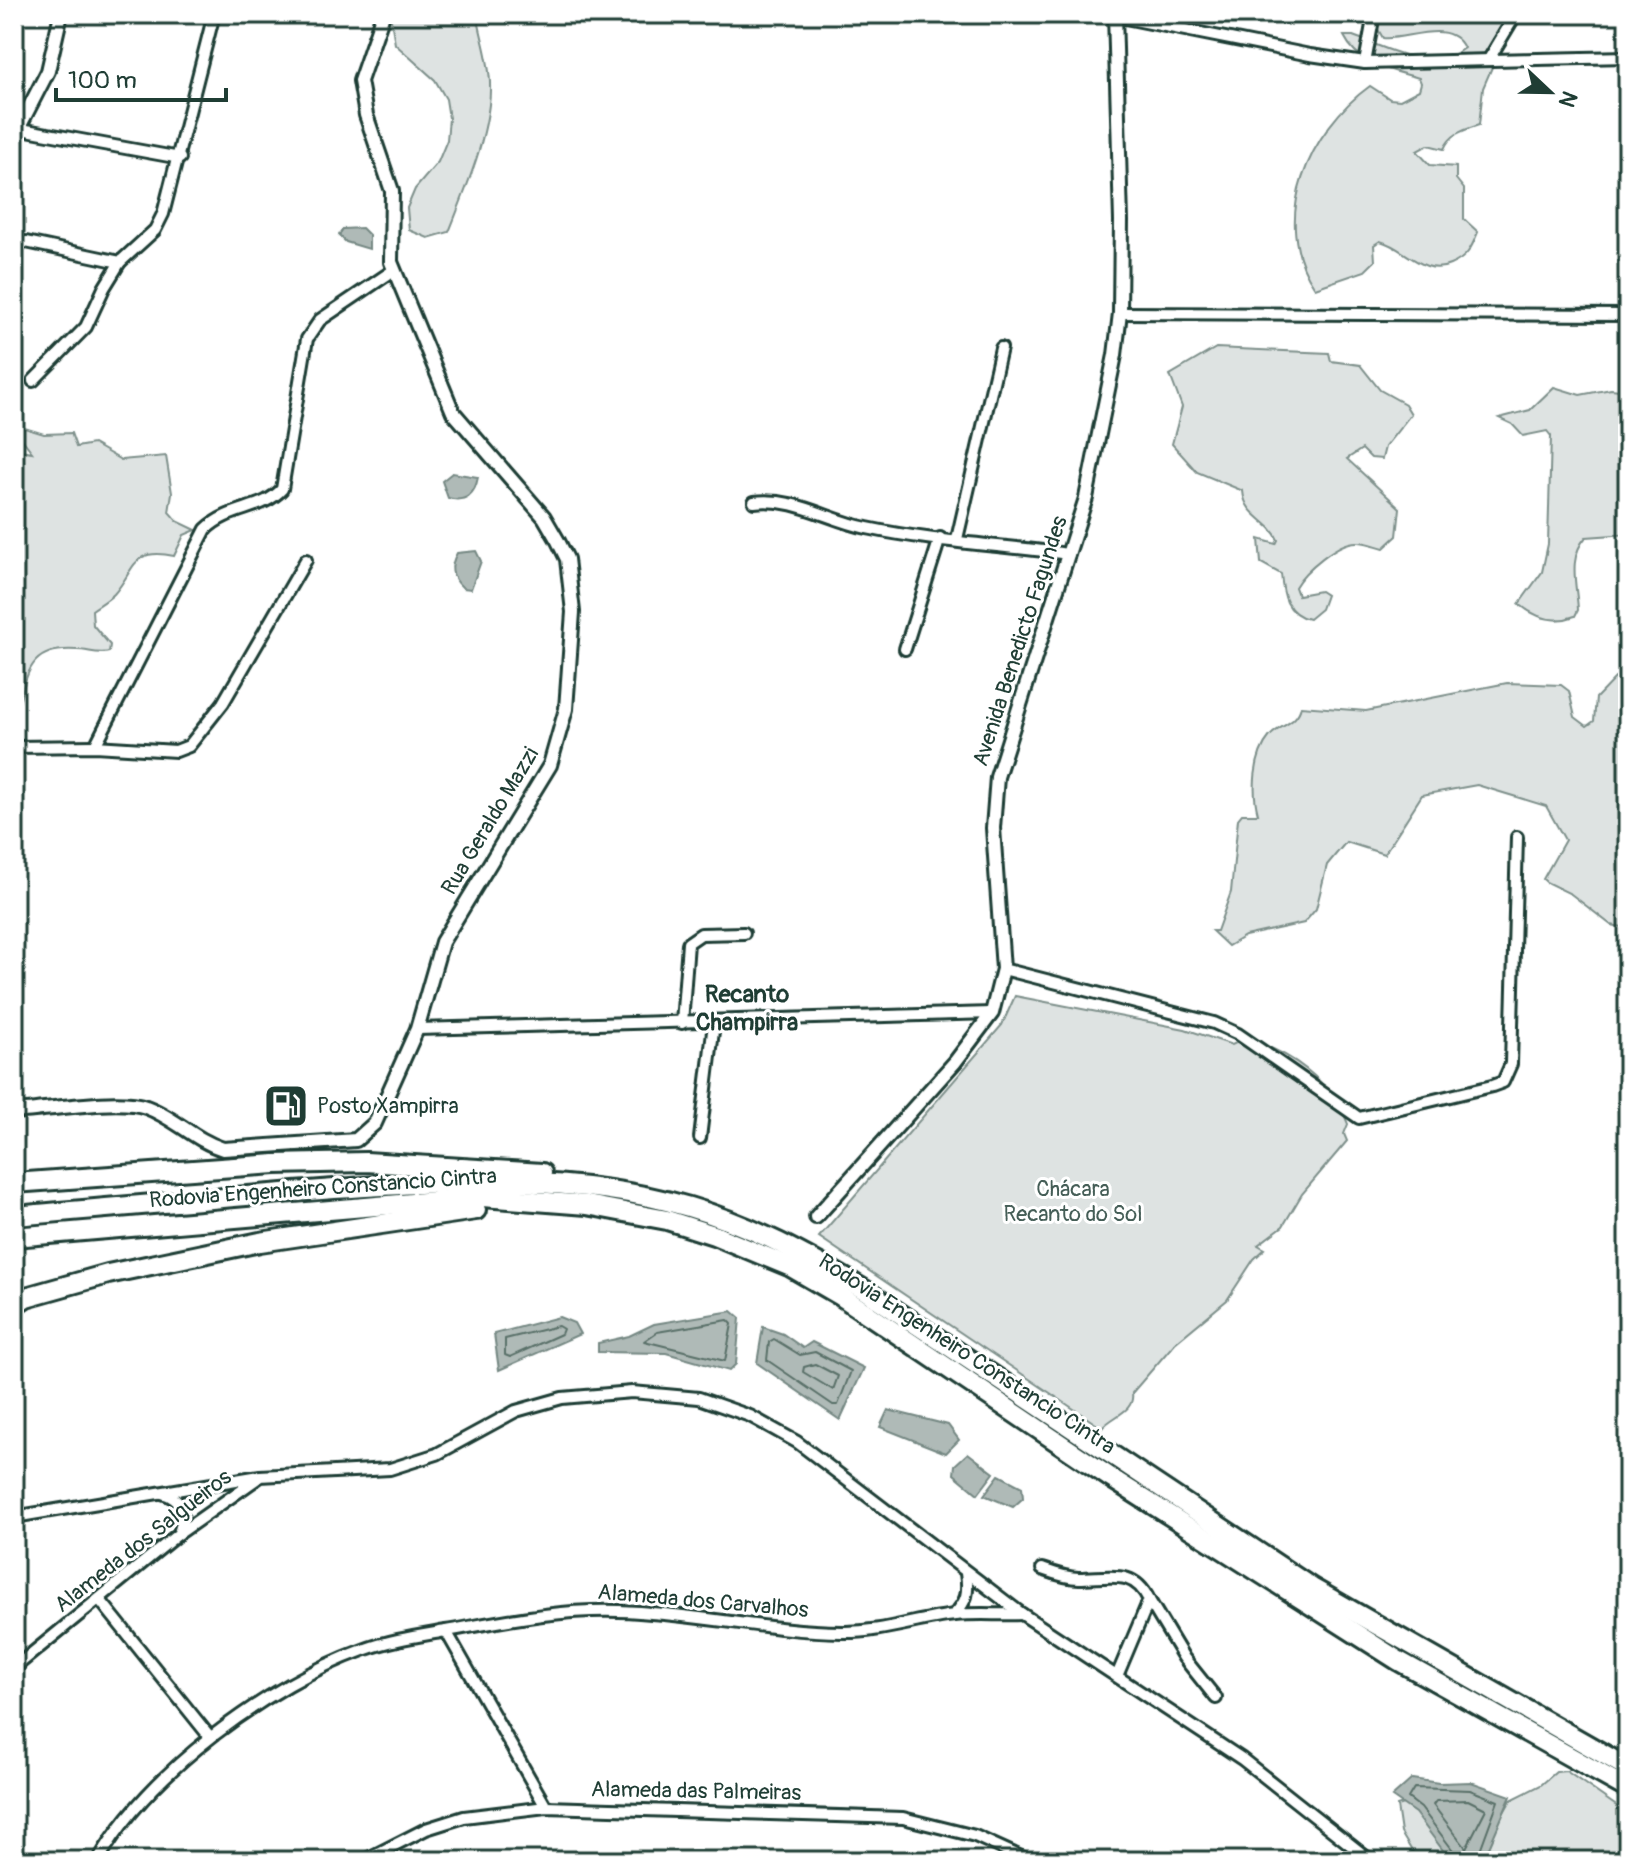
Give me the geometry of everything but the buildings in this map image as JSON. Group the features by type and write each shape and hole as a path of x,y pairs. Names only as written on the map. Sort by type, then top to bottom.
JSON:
{"highway":[{"path":"14,1183 275,1164 366,1162 507,1169 554,1175 585,1196"},
{"name":"Rodovia Engenheiro Constancio Cintra","path":"14,1216 404,1184 485,1181 585,1196 687,1206 729,1220 810,1258 863,1289 1312,1588 1628,1768"},
{"path":"14,1305 26,1297 108,1274 260,1242 459,1211 585,1196"},
{"name":"Rodovia Engenheiro Constancio Cintra","path":"14,1237 482,1197 585,1196 755,1250 791,1267 934,1356 1111,1478 1399,1661 1628,1789"}],"street":[{"path":"61,14 48,71 18,133 180,158"},
{"path":"33,381 86,327 120,262 155,230 180,158 214,14"},
{"name":"Rua Geraldo Mazzi","path":"14,1112 125,1103 144,1106 206,1144 223,1149 356,1140 375,1123 417,1029 442,942 479,876 537,790 560,738 571,660 573,612 567,559 544,517 453,412 394,270 392,191 364,106 360,81 383,14"},
{"path":"1365,63 1374,14"},
{"path":"1489,59 1516,14"},
{"path":"1115,15 1310,55 1365,63 1628,57"},
{"name":"Avenida Benedicto Fagundes","path":"816,1217 955,1062 992,1013 1003,969 993,803 1001,756 1069,554 1107,404 1120,313 1120,144 1115,15"},
{"path":"26,242 120,262"},
{"path":"95,746 206,529 226,513 266,502 282,489 298,404 303,350 313,327 394,270"},
{"path":"1120,313 1628,315"},
{"path":"957,539 1001,348"},
{"path":"754,502 782,500 864,528 1069,554"},
{"path":"905,649 940,538"},
{"path":"14,747 95,746 176,751 197,739 223,703 306,560"},
{"path":"1003,969 1214,1023 1238,1034 1359,1118 1492,1086 1503,1082 1511,1064 1517,837"},
{"path":"682,1023 688,943 701,934 744,933"},
{"path":"417,1029 992,1013"},
{"path":"700,1138 714,1023"},
{"path":"14,1517 260,1476 390,1469 437,1454 516,1411 562,1398 632,1392 699,1398 750,1416 797,1442 1022,1614 1242,1759 1371,1861"},
{"name":"Alameda dos Salgueiros","path":"14,1668 177,1535 260,1476"},
{"path":"157,1492 172,1496 181,1506 184,1518 177,1535"},
{"path":"1042,1569 1078,1578 1123,1576 1143,1587 1184,1658 1216,1698"},
{"path":"954,1615 966,1603 969,1589 966,1573"},
{"path":"100,1600 210,1737"},
{"path":"1117,1676 1149,1600"},
{"name":"Alameda dos Carvalhos","path":"98,1861 138,1804 210,1737 285,1689 359,1651 388,1641 582,1611 674,1615 799,1631 846,1632 883,1630 954,1615 1022,1614"},
{"path":"446,1631 546,1807"},
{"name":"Alameda das Palmeiras","path":"363,1861 426,1829 464,1817 546,1807 903,1818 975,1836 1030,1861"}],"green space":[{"path":"390,14 477,14 488,65 490,100 487,119 470,178 449,232 428,238 409,230 407,208 415,189 438,162 447,140 449,118 446,99 435,80 395,44"},
{"path":"1369,14 1508,14 1499,51 1483,88 1479,125 1454,136 1444,149 1428,145 1417,151 1430,165 1456,167 1456,179 1464,189 1464,219 1478,232 1464,256 1440,268 1423,264 1380,241 1374,245 1375,261 1365,271 1315,288 1301,262 1295,234 1296,206 1302,178 1314,151 1329,126 1348,104 1370,86 1390,99 1400,100 1419,90 1421,83 1419,78 1366,60 1344,36 1353,36 1424,59 1438,59 1464,48 1449,34 1438,32 1383,38"},
{"path":"1216,348 1329,353 1331,361 1360,365 1380,390 1405,404 1411,414 1385,447 1382,459 1371,458 1362,449 1347,459 1400,508 1397,536 1384,548 1358,542 1341,546 1314,565 1295,587 1298,595 1320,591 1326,595 1321,609 1309,619 1295,613 1287,602 1281,574 1261,563 1259,539 1276,544 1278,540 1248,507 1243,491 1197,472 1172,444 1182,407 1170,375"},
{"path":"1554,387 1580,395 1611,389 1628,391 1628,534 1586,537 1580,545 1575,563 1578,610 1575,616 1560,619 1539,616 1519,604 1542,572 1548,544 1551,436 1547,431 1523,436 1512,424 1499,418 1530,410"},
{"path":"18,426 44,434 71,433 76,447 93,444 121,460 166,456 172,493 169,512 177,521 196,530 184,535 174,556 160,554 142,557 114,594 92,610 93,625 110,645 109,652 59,650 37,660 30,668 14,720 14,449 32,452 19,435"},
{"path":"1616,677 1628,677 1628,928 1611,925 1571,894 1543,879 1565,840 1546,806 1477,785 1422,795 1384,854 1346,842 1327,865 1316,909 1304,923 1245,936 1228,946 1212,931 1217,931 1231,892 1238,819 1242,814 1258,814 1255,785 1260,754 1270,736 1293,720 1301,706 1366,711 1507,683 1561,685 1569,691 1575,717 1587,726 1594,721 1596,698"},
{"name":"Chácara Recanto do Sol","path":"1015,996 1185,1029 1232,1045 1244,1039 1261,1044 1292,1059 1319,1081 1331,1094 1348,1124 1344,1134 1347,1141 1302,1194 1283,1226 1258,1245 1265,1249 1254,1259 1227,1300 1175,1343 1132,1393 1127,1409 1102,1428 819,1237 1002,1025"},
{"path":"1566,1771 1628,1814 1628,1861 1418,1861 1401,1833 1397,1806 1403,1804 1497,1824 1511,1800 1541,1785 1556,1772"}],"water":[{"path":"362,228 369,235 369,249 346,242 339,235 343,229"},
{"path":"452,473 478,477 469,496 448,498 442,481"},
{"path":"476,551 481,561 471,589 463,588 452,572 454,558 457,553"},
{"path":"732,1311 740,1318 736,1364 729,1371 666,1353 598,1352 598,1343 629,1336 654,1324"},
{"path":"559,1317 574,1323 580,1334 499,1370 494,1334"},
{"path":"763,1327 783,1334 803,1348 812,1342 864,1368 840,1420 757,1363"},
{"path":"888,1410 948,1425 959,1440 946,1453 880,1427"},
{"path":"968,1453 994,1473 978,1494 954,1474 955,1465"},
{"path":"999,1475 1022,1487 1023,1498 1013,1507 984,1495"},
{"path":"1412,1779 1439,1783 1471,1782 1511,1796 1483,1861 1451,1861 1415,1813 1392,1797"}],"place":[{"name":"Posto Xampirra","path":"286,1106"}],"district":[{"name":"Recanto Champirra","path":"747,1008"}]}
